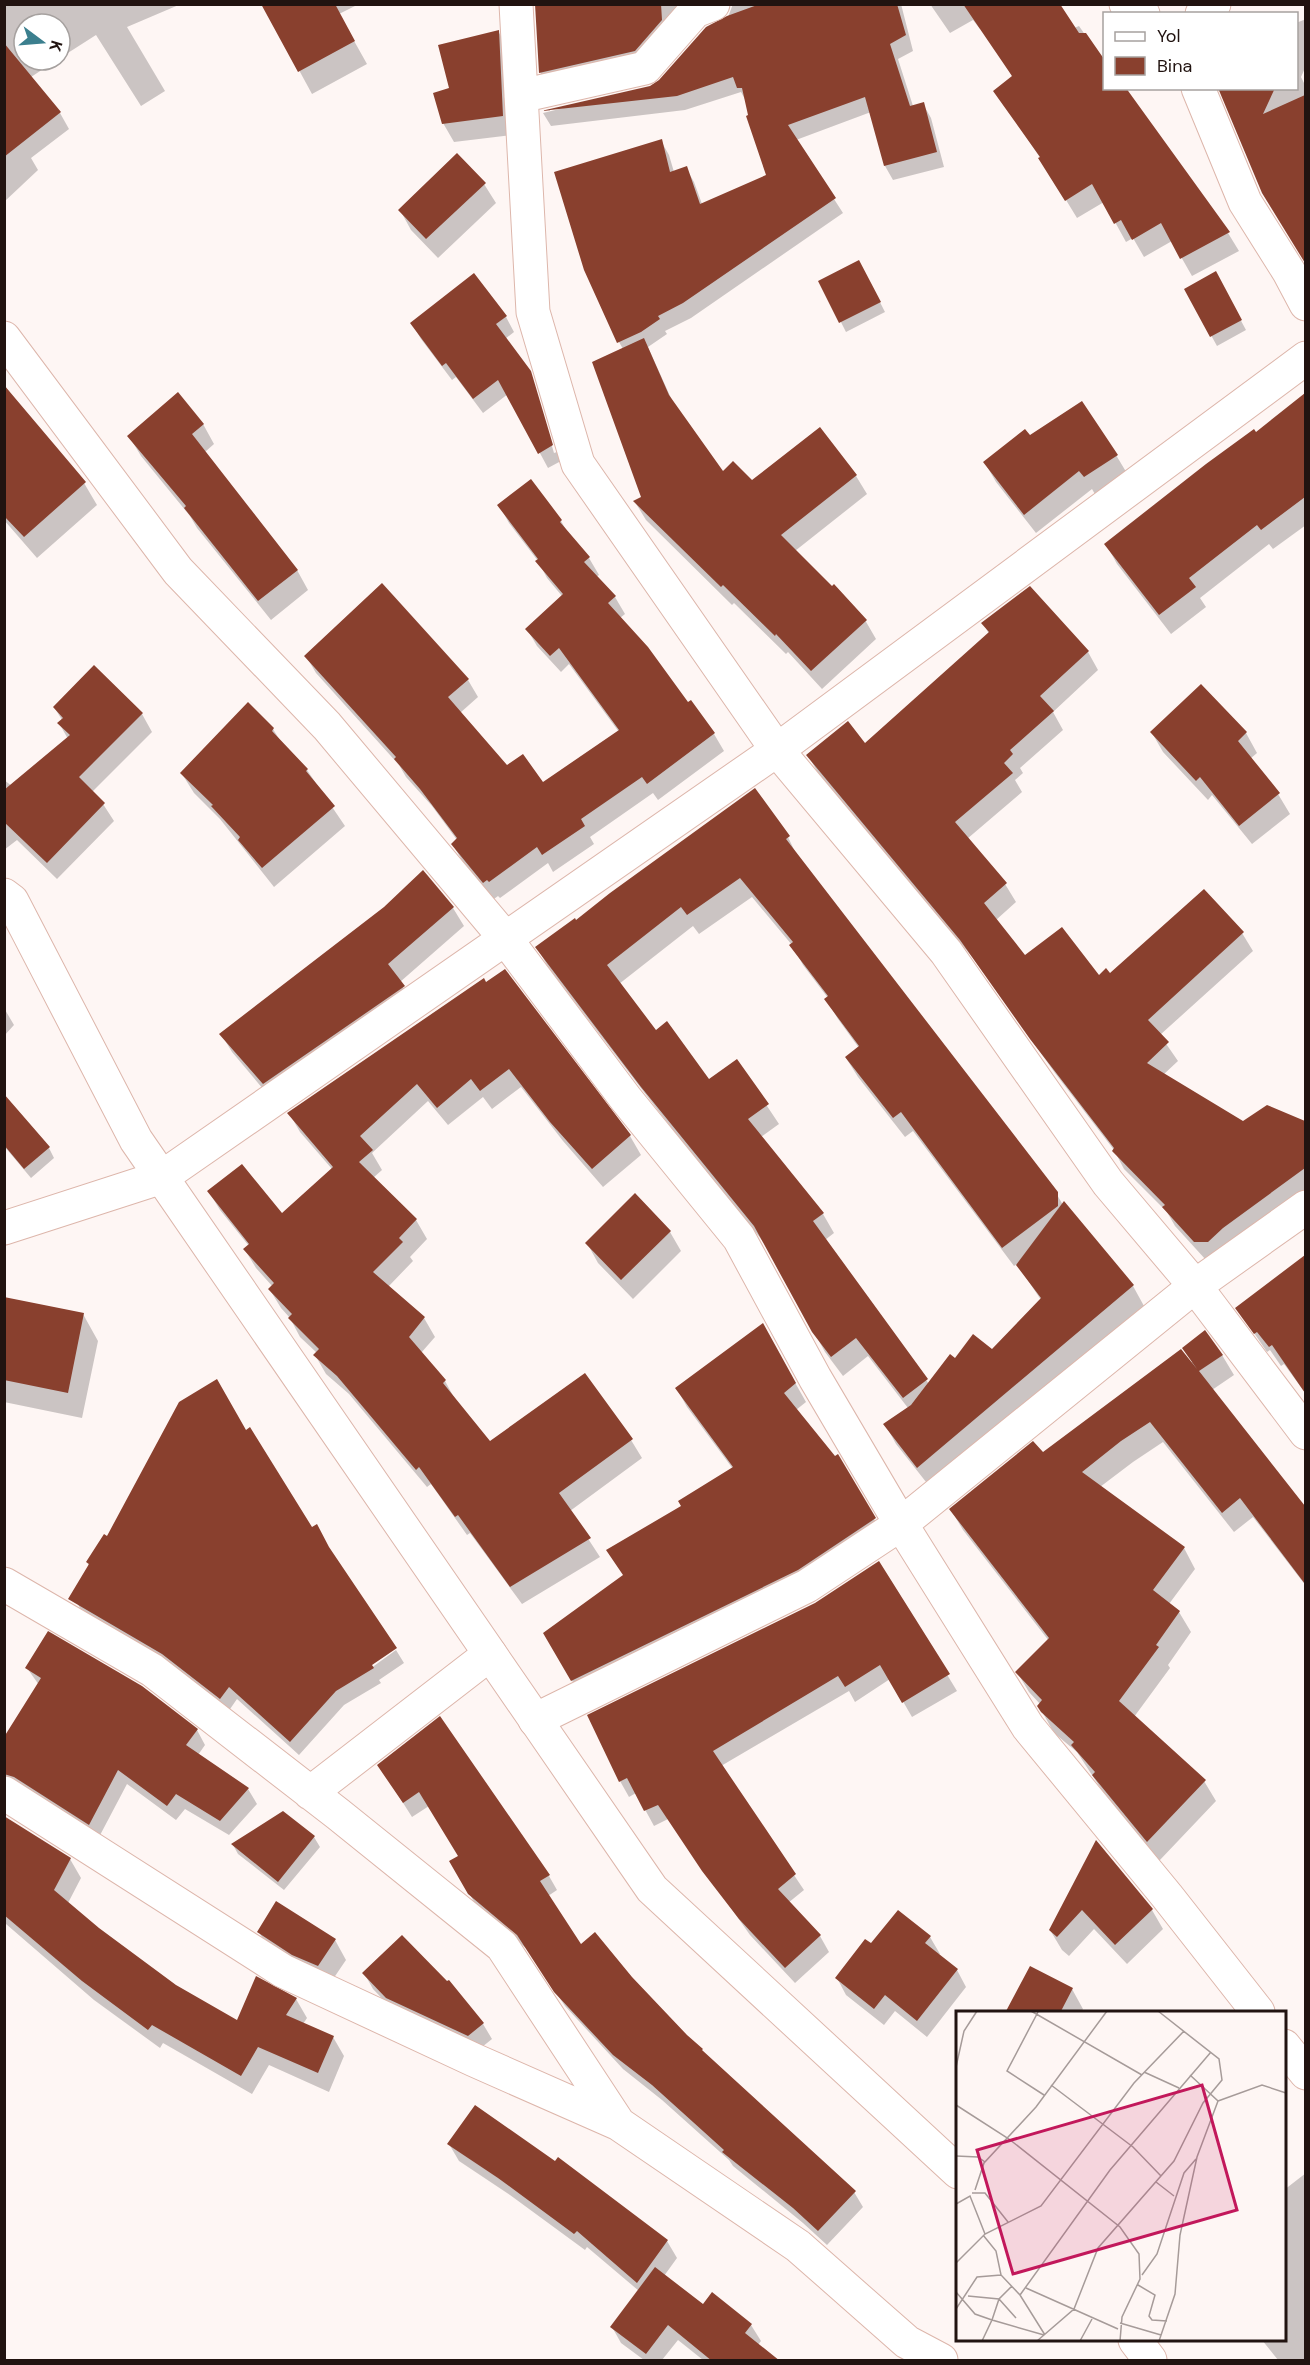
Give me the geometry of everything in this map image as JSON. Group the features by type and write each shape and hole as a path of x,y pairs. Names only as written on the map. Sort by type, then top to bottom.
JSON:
{"street":[{"path":"516,4 533,312 578,464 777,750 946,952 1108,1183 1195,1286 1305,1433"},
{"path":"521,96 645,68 695,11 713,4"},
{"path":"1126,4 1140,12"},
{"path":"1199,90 1245,202 1289,272 1305,304"},
{"path":"4,338 178,571 327,726 506,938 626,1099 739,1238 815,1378 901,1524 1028,1727 1167,1896 1256,2011"},
{"path":"4,1228 162,1177 777,750 1305,358"},
{"path":"4,895 12,901 136,1140 652,1889 956,2171"},
{"path":"535,1720 807,1586 901,1524 1195,1286 1305,1207"},
{"path":"4,1584 152,1670 502,1946 619,2124"},
{"path":"310,1793 490,1654"},
{"path":"4,1793 283,1971 474,2060 619,2124 798,2246 907,2342 941,2361"},
{"path":"1286,2049 1305,2073"},
{"path":"1136,2341 1150,2361"}],"building":[{"path":"261,4 335,4 355,41 298,72"},
{"path":"535,4 661,4 662,20 635,51 539,73"},
{"path":"760,4 897,4 906,35 890,44 910,106 924,102 937,152 884,166 865,97 788,125 836,198 683,303 658,316 660,319 641,332 617,343 584,270 554,172 662,139 670,172 687,166 700,204 766,175 746,116 748,115 742,88 737,88 733,77 677,96 541,111 650,86 659,80 706,27 727,16"},
{"path":"963,4 1060,4 1079,33 1086,33 1103,58 1103,90 1127,90 1230,232 1180,259 1161,223 1132,240 1121,220 1114,224 1092,184 1065,201 1038,158 1040,157 993,91 1012,76"},
{"path":"499,30 503,116 442,124 433,93 449,88 438,45"},
{"path":"4,43 12,53 12,72 28,72 61,112 4,157"},
{"path":"1219,90 1274,90 1263,114 1305,95 1305,263 1262,193"},
{"path":"457,153 486,183 426,239 398,210"},
{"path":"859,260 881,302 839,323 818,281"},
{"path":"1216,271 1242,320 1210,337 1184,289"},
{"path":"474,273 507,316 496,324 531,371 553,445 538,454 498,380 473,399 446,363 442,366 410,323"},
{"path":"644,338 669,395 723,471 733,461 752,480 820,427 857,475 781,535 832,586 834,584 867,620 811,671 776,634 775,636 723,585 721,587 633,501 641,497 592,362"},
{"path":"4,385 86,482 24,537 4,516"},
{"path":"178,392 204,424 192,434 298,570 258,601 184,508 186,506 127,436"},
{"path":"1305,393 1305,497 1261,530 1257,525 1189,578 1196,587 1159,615 1104,544 1206,464 1254,429 1256,432"},
{"path":"1082,401 1118,455 1084,477 1079,471 1024,515 983,462 1025,429 1030,435"},
{"path":"531,479 562,520 560,522 590,557 584,562 616,596 608,603 648,647 688,702 691,700 715,733 647,784 642,777 581,819 585,826 542,855 537,847 489,882 487,880 483,883 451,844 457,838 394,759 396,757 304,656 382,583 469,679 448,697 507,765 523,754 543,782 619,730 559,648 550,656 525,629 563,594 535,561 538,559 497,505"},
{"path":"1030,586 1089,651 1040,696 1054,711 1010,750 1013,754 1004,763 1013,773 955,822 1007,883 984,903 1025,955 1062,927 1099,975 1106,968 1110,973 1204,889 1244,932 1148,1020 1169,1042 1147,1063 1243,1121 1267,1105 1305,1121 1305,1168 1223,1228 1208,1242 1194,1242 1162,1207 1165,1205 1112,1151 1114,1148 1030,1039 960,940 806,755 848,721 865,743 989,632 981,623"},
{"path":"94,665 143,713 79,777 105,803 47,863 4,822 4,790 70,735 57,723 63,718 53,707"},
{"path":"1201,684 1247,732 1238,741 1280,793 1239,826 1200,777 1196,781 1150,732"},
{"path":"248,702 274,728 272,731 308,769 306,771 335,806 262,868 238,840 240,837 211,806 213,805 180,773"},
{"path":"755,788 790,836 786,839 1058,1192 1058,1206 1002,1248 901,1112 893,1118 845,1057 859,1046 824,999 828,996 789,945 793,942 740,878 687,915 681,907 607,965 656,1030 667,1021 709,1079 737,1059 769,1104 748,1119 824,1213 813,1221 928,1379 903,1398 856,1338 831,1357 812,1332 754,1226 641,1087 535,947 575,918 576,920"},
{"path":"423,870 454,907 388,964 405,986 263,1084 219,1034 384,907"},
{"path":"505,969 631,1135 592,1169 550,1122 509,1069 480,1091 471,1079 437,1108 417,1084 360,1136 373,1150 359,1162 417,1219 399,1238 403,1242 373,1272 425,1317 409,1337 446,1380 443,1383 490,1441 585,1373 633,1439 559,1493 591,1538 510,1587 458,1515 455,1517 419,1467 416,1470 337,1376 313,1355 319,1349 288,1318 292,1314 268,1289 274,1283 243,1249 249,1244 207,1191 242,1164 282,1213 333,1167 287,1113 484,978 486,982"},
{"path":"4,1094 50,1147 24,1169 4,1145"},
{"path":"635,1193 671,1231 621,1280 585,1243"},
{"path":"1064,1201 1134,1285 917,1468 883,1424 911,1405 950,1354 955,1358 973,1334 992,1349 1041,1298 1016,1265"},
{"path":"1305,1255 1305,1393 1272,1345 1269,1347 1257,1332 1254,1334 1235,1308"},
{"path":"4,1297 84,1313 68,1393 4,1380"},
{"path":"763,1323 796,1383 784,1393 835,1456 838,1454 876,1518 798,1570 571,1681 543,1633 623,1575 606,1550 681,1506 678,1501 733,1467 675,1388"},
{"path":"1205,1330 1223,1355 1199,1371 1305,1506 1305,1584 1240,1498 1222,1513 1150,1422 1121,1441 1082,1472 1185,1547 1153,1590 1180,1611 1156,1645 1159,1647 1119,1701 1206,1780 1147,1842 1092,1775 1095,1772 1071,1745 1074,1742 1041,1712 1037,1706 1042,1700 1015,1672 1049,1638 949,1509 1033,1441 1043,1452 1181,1349 1197,1369 1182,1348"},
{"path":"217,1379 246,1430 250,1427 312,1527 317,1524 329,1547 397,1648 372,1665 374,1668 336,1691 290,1742 229,1687 220,1699 162,1654 68,1599 89,1564 86,1562 104,1534 107,1536 179,1402"},
{"path":"879,1561 950,1674 902,1703 880,1665 845,1687 838,1676 713,1751 796,1874 778,1889 821,1935 785,1968 739,1919 702,1871 658,1805 644,1811 627,1778 619,1782 587,1715 815,1603"},
{"path":"48,1631 142,1686 198,1729 186,1745 249,1788 220,1821 176,1794 167,1806 118,1770 89,1825 14,1777 4,1774 4,1737 41,1678 25,1668"},
{"path":"440,1716 550,1875 540,1881 581,1944 595,1932 632,1977 702,2050 856,2191 818,2231 793,2208 722,2152 724,2150 652,2085 613,2055 554,1992 517,1935 468,1894 449,1861 458,1856 419,1792 403,1803 377,1765"},
{"path":"283,1811 315,1836 278,1882 231,1844"},
{"path":"4,1816 71,1858 54,1890 99,1928 176,1985 237,2020 256,1976 297,1998 286,2015 334,2036 318,2073 258,2047 241,2076 152,2025 148,2030 82,1981 4,1915"},
{"path":"1096,1840 1153,1909 1115,1945 1082,1910 1057,1937 1049,1930"},
{"path":"276,1901 336,1939 318,1966 292,1955 257,1932"},
{"path":"898,1910 931,1936 925,1943 958,1969 917,2021 885,1995 874,2009 835,1978 865,1939 871,1943"},
{"path":"402,1935 447,1981 449,1980 484,2023 468,2036 386,1998 362,1973"},
{"path":"1030,1966 1073,1988 1061,2011 1006,2011"},
{"path":"475,2105 555,2161 558,2157 668,2240 637,2283 577,2231 574,2234 447,2144"},
{"path":"655,2267 703,2304 712,2292 752,2324 745,2333 780,2361 712,2361 668,2325 646,2354 610,2327"}]}
